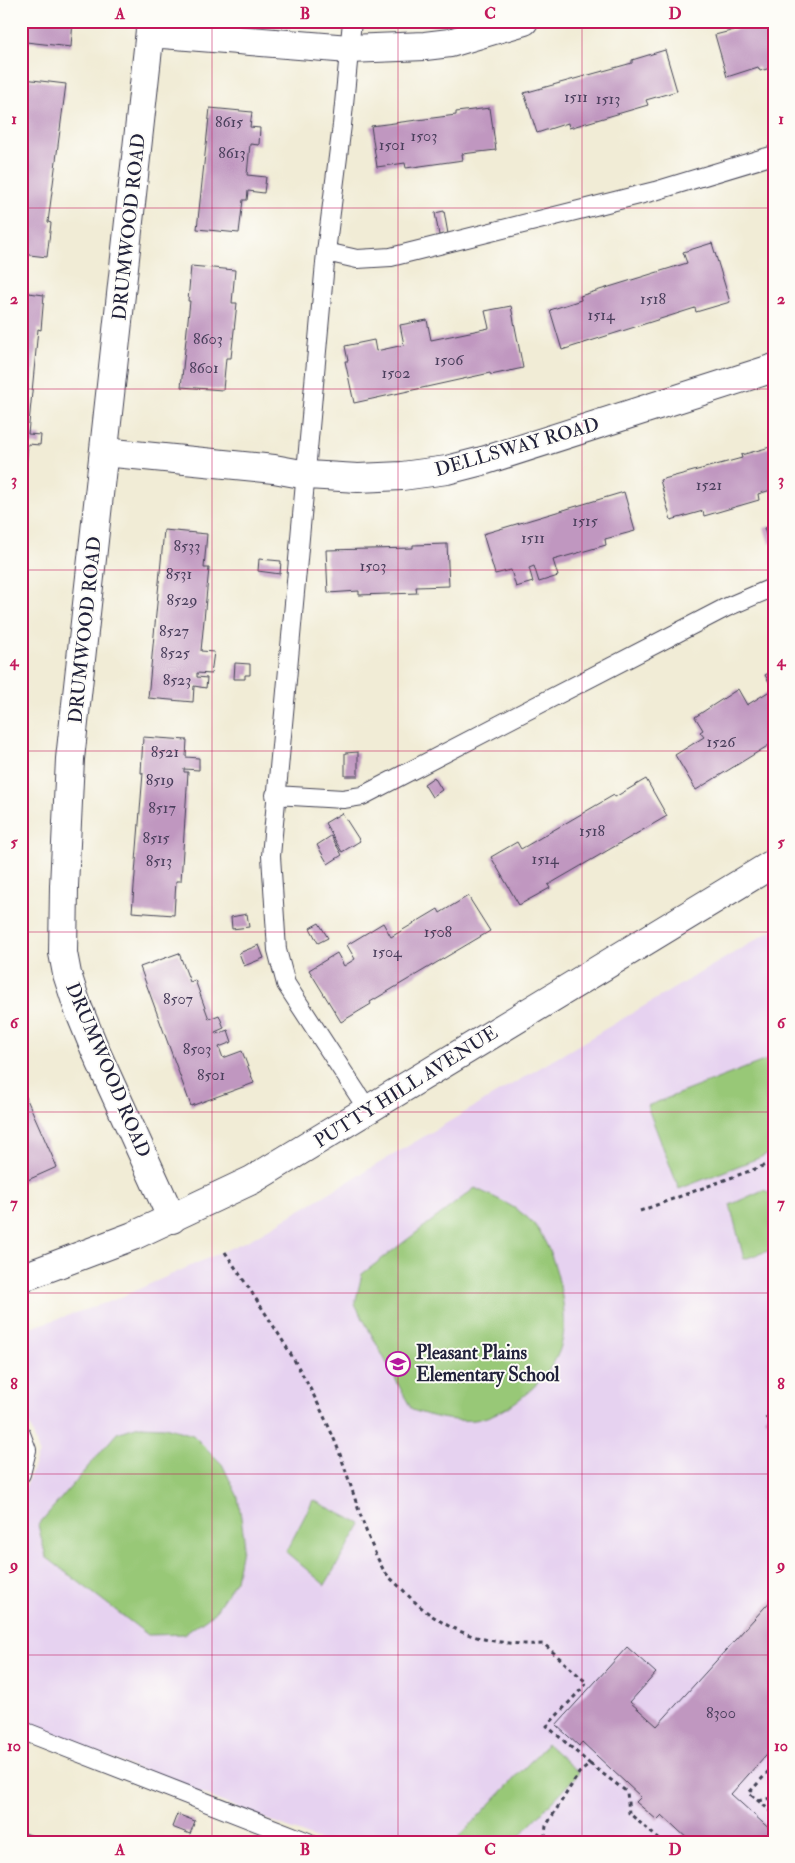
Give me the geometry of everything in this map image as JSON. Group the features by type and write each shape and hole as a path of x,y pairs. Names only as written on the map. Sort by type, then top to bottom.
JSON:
{"street":[{"path":"150,27 349,49 425,46 450,43 524,21"},
{"name":"DRUMWOOD ROAD","path":"150,27 70,760 63,953 67,974 78,1008 96,1052 172,1219"},
{"name":"DELLSWAY ROAD","path":"104,452 274,469 307,475 376,478 402,476 446,470 486,460 774,368"},
{"name":"PUTTY HILL AVENUE","path":"21,1278 106,1247 172,1219 260,1176 774,863"}],"lane":[{"path":"352,21 326,252 307,475 275,795 271,856 277,950 286,984 368,1110"},
{"path":"326,252 357,259 391,257 654,191 774,155"},
{"path":"275,795 342,799 362,796 725,608 774,587"},
{"path":"21,1434 27,1450 21,1474"},
{"path":"21,1730 308,1842"}],"path":[{"path":"640,1211 774,1162"},
{"path":"225,1252 294,1359 327,1422 358,1512 384,1571 423,1611 451,1628 505,1643 544,1644 587,1683 547,1726 590,1764 627,1792 629,1813 662,1842"},
{"path":"544,1842 546,1826 579,1773 590,1764"},
{"path":"774,1765 749,1793 774,1814"},
{"path":"758,1801 774,1796"}],"shaded area":[{"name":"Pleasant Plains Elementary School","path":"774,929 774,1842 324,1842 21,1723 21,1499 39,1453 21,1397 21,1331 114,1300 251,1239"}],"green space":[{"path":"774,1057 774,1152 679,1189 647,1106"},
{"path":"475,1188 520,1212 533,1223 542,1235 558,1275 563,1306 564,1330 561,1346 556,1358 539,1382 527,1393 501,1411 488,1417 475,1420 451,1420 412,1410 355,1304 362,1274"},
{"path":"763,1190 774,1194 774,1249 744,1259 730,1205"},
{"path":"139,1426 165,1427 193,1435 222,1464 238,1497 244,1538 236,1580 214,1613 185,1634 148,1635 46,1557 38,1525 117,1433"},
{"path":"313,1500 361,1524 325,1585 286,1552"},
{"path":"547,1744 579,1773 514,1842 455,1841"}],"building":[{"path":"21,21 73,21 71,47 26,42 26,40 21,39"},
{"path":"774,21 774,67 760,71 758,67 727,77 715,35"},
{"path":"665,50 677,91 646,100 648,105 569,128 568,123 537,133 524,93 632,63 632,60"},
{"path":"24,79 66,84 48,222 51,223 47,257 21,254 21,83 23,83"},
{"path":"210,108 252,112 250,127 260,128 259,145 250,144 247,175 266,177 264,193 248,191 247,200 243,200 239,233 197,229"},
{"path":"490,108 496,150 462,154 463,160 406,168 405,163 377,167 371,126 456,115 456,112"},
{"path":"444,211 448,234 439,235 435,213"},
{"path":"774,217 774,230 773,230 770,218"},
{"path":"712,243 730,302 696,312 695,308 562,350 550,310 581,300 580,296 687,263 683,252"},
{"path":"191,266 235,270 232,303 237,303 231,358 226,358 223,390 181,387 190,301 188,301"},
{"path":"21,292 44,295 41,330 38,329 28,434 41,435 40,445 28,444 26,468 21,468"},
{"path":"511,306 523,368 491,375 490,373 354,403 345,361 348,361 345,346 374,340 376,351 404,345 400,325 427,320 431,340 489,328 485,311"},
{"path":"774,446 774,489 758,494 759,500 704,516 703,511 671,520 660,480 742,458 741,455"},
{"path":"624,492 635,531 605,539 606,545 553,560 558,576 539,582 534,566 529,568 533,582 516,587 511,570 495,574 483,534"},
{"path":"774,525 774,542 769,544 764,528"},
{"path":"164,530 207,534 204,568 209,568 201,651 214,652 211,674 197,673 197,677 207,678 206,688 194,686 193,702 148,698"},
{"path":"447,544 449,586 416,587 417,593 359,595 359,591 328,593 326,550 413,548 413,545"},
{"path":"259,559 281,561 280,574 258,571"},
{"path":"235,663 250,664 250,675 245,675 245,679 234,679"},
{"path":"774,670 774,742 696,790 675,755 704,737 700,732 703,730 695,717 738,689 747,705 773,689 765,675"},
{"path":"143,737 187,740 186,757 199,758 199,770 184,769 184,772 188,772 181,881 176,881 174,915 132,912 143,773 141,773"},
{"path":"358,752 358,776 345,776 345,753"},
{"path":"434,777 442,790 432,797 424,784"},
{"path":"646,779 667,816 548,885 550,888 519,905 491,857 517,842 521,849 614,795 615,797"},
{"path":"342,813 360,841 342,852 325,823"},
{"path":"331,836 342,855 328,864 317,845"},
{"path":"468,896 490,931 370,1002 371,1004 341,1022 309,970 337,953 344,966 355,959 347,945 383,923 391,937 438,909 440,913"},
{"path":"247,914 249,927 232,929 231,917"},
{"path":"319,923 328,938 318,943 310,928"},
{"path":"259,945 264,958 244,966 239,953"},
{"path":"179,953 190,982 195,980 209,1019 219,1015 224,1028 215,1032 216,1034 228,1030 232,1042 219,1047 223,1058 242,1051 254,1083 191,1106 140,967"},
{"path":"21,1081 24,1087 22,1088 57,1167 21,1183"},
{"path":"774,1408 774,1426 765,1418"},
{"path":"774,1597 774,1746 731,1794 774,1833 774,1842 691,1842 662,1815 657,1820 636,1802 641,1797 582,1742 579,1746 556,1725 627,1647 656,1673 630,1702 657,1726"},
{"path":"177,1814 195,1821 190,1834 172,1827"},
{"path":"21,1832 37,1837 35,1842 21,1842"}],"place":[{"name":"Pleasant Plains Elementary School","path":"398,1364"}]}
